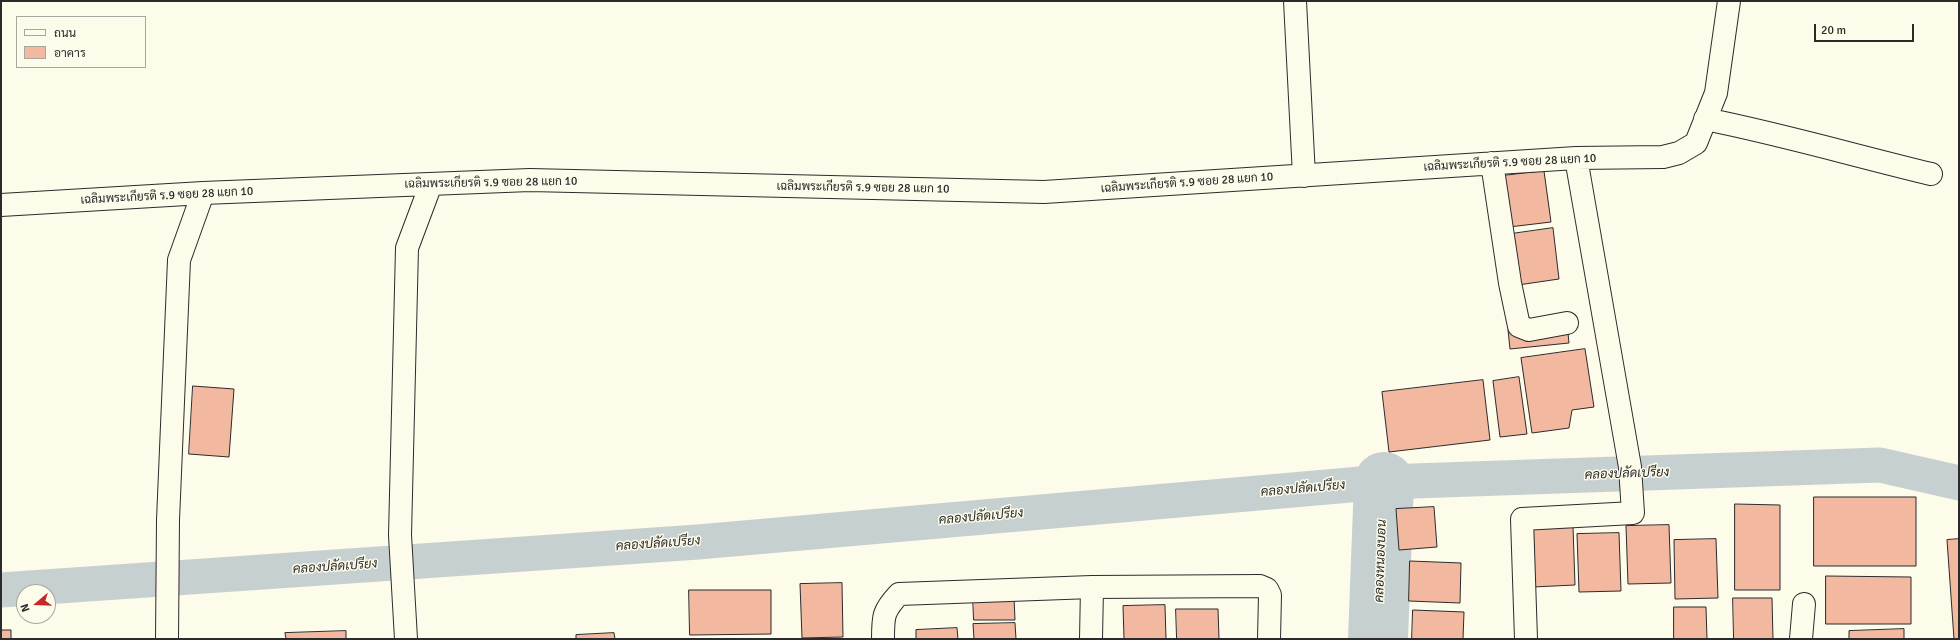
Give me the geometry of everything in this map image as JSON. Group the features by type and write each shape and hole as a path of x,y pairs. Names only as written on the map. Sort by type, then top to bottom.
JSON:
{"street":[{"path":"1295,1 1304,176"},
{"name":"เฉลิมพระเกียรติ ร.9 ซอย 28 แยก 10","path":"1,205 203,193 530,180 1044,192 1576,158 1663,157 1679,154 1696,142 1716,93 1729,1"},
{"path":"1705,119 1772,133 1835,151 1931,174"},
{"path":"1526,639 1522,519 1633,513 1630,467 1576,158"},
{"path":"1492,163 1510,283 1520,326 1529,330 1567,323"},
{"path":"406,639 406,617 400,535 407,248 431,184"},
{"path":"167,634 168,520 179,260 203,193"},
{"path":"883,639 883,624 886,608 899,594 1092,587 1260,586 1267,589 1270,595 1269,639"},
{"path":"1091,639 1092,587"},
{"path":"1801,639 1804,604"}],"building":[{"path":"1544,171 1551,222 1509,227 1502,176"},
{"path":"1553,228 1559,279 1518,285 1511,234"},
{"path":"1567,323 1569,343 1510,349 1508,330"},
{"path":"1585,349 1594,407 1572,410 1569,428 1532,433 1521,358"},
{"path":"1519,377 1527,434 1500,437 1493,381"},
{"path":"1483,380 1490,440 1389,452 1382,392"},
{"path":"193,386 234,389 229,457 189,454"},
{"path":"1814,497 1916,497 1916,566 1814,566"},
{"path":"1735,504 1780,505 1780,590 1735,590"},
{"path":"1434,507 1437,547 1399,550 1396,509"},
{"path":"1669,525 1671,583 1628,584 1626,526"},
{"path":"1573,527 1575,585 1533,587 1531,528"},
{"path":"1619,533 1621,591 1579,592 1577,534"},
{"path":"1716,539 1718,598 1675,599 1674,540"},
{"path":"1959,539 1959,639 1954,639 1947,540"},
{"path":"1410,561 1461,563 1460,603 1409,601"},
{"path":"1826,576 1911,577 1911,624 1826,624"},
{"path":"842,583 843,637 802,638 800,584"},
{"path":"689,590 771,590 771,634 690,635"},
{"path":"973,598 1014,598 1015,620 974,620"},
{"path":"1733,598 1772,598 1773,639 1734,639"},
{"path":"1165,605 1166,639 1124,639 1123,606"},
{"path":"1674,607 1706,607 1707,639 1674,639"},
{"path":"1176,609 1218,609 1219,639 1177,639"},
{"path":"1413,610 1464,612 1463,639 1412,639"},
{"path":"1015,623 1016,639 974,639 973,624"},
{"path":"957,628 958,639 916,639 916,630"},
{"path":"1904,629 1904,639 1849,639 1849,631"},
{"path":"1,630 11,630 11,639 1,639"},
{"path":"346,631 346,639 286,639 285,633"},
{"path":"614,633 615,639 576,639 576,635"}],"waterway":[{"name":"คลองปลัดเปรียง","path":"1,590 698,542 1384,482 1880,465 1959,483"},
{"name":"คลองหนองบอน","path":"1378,639 1384,482"}]}
